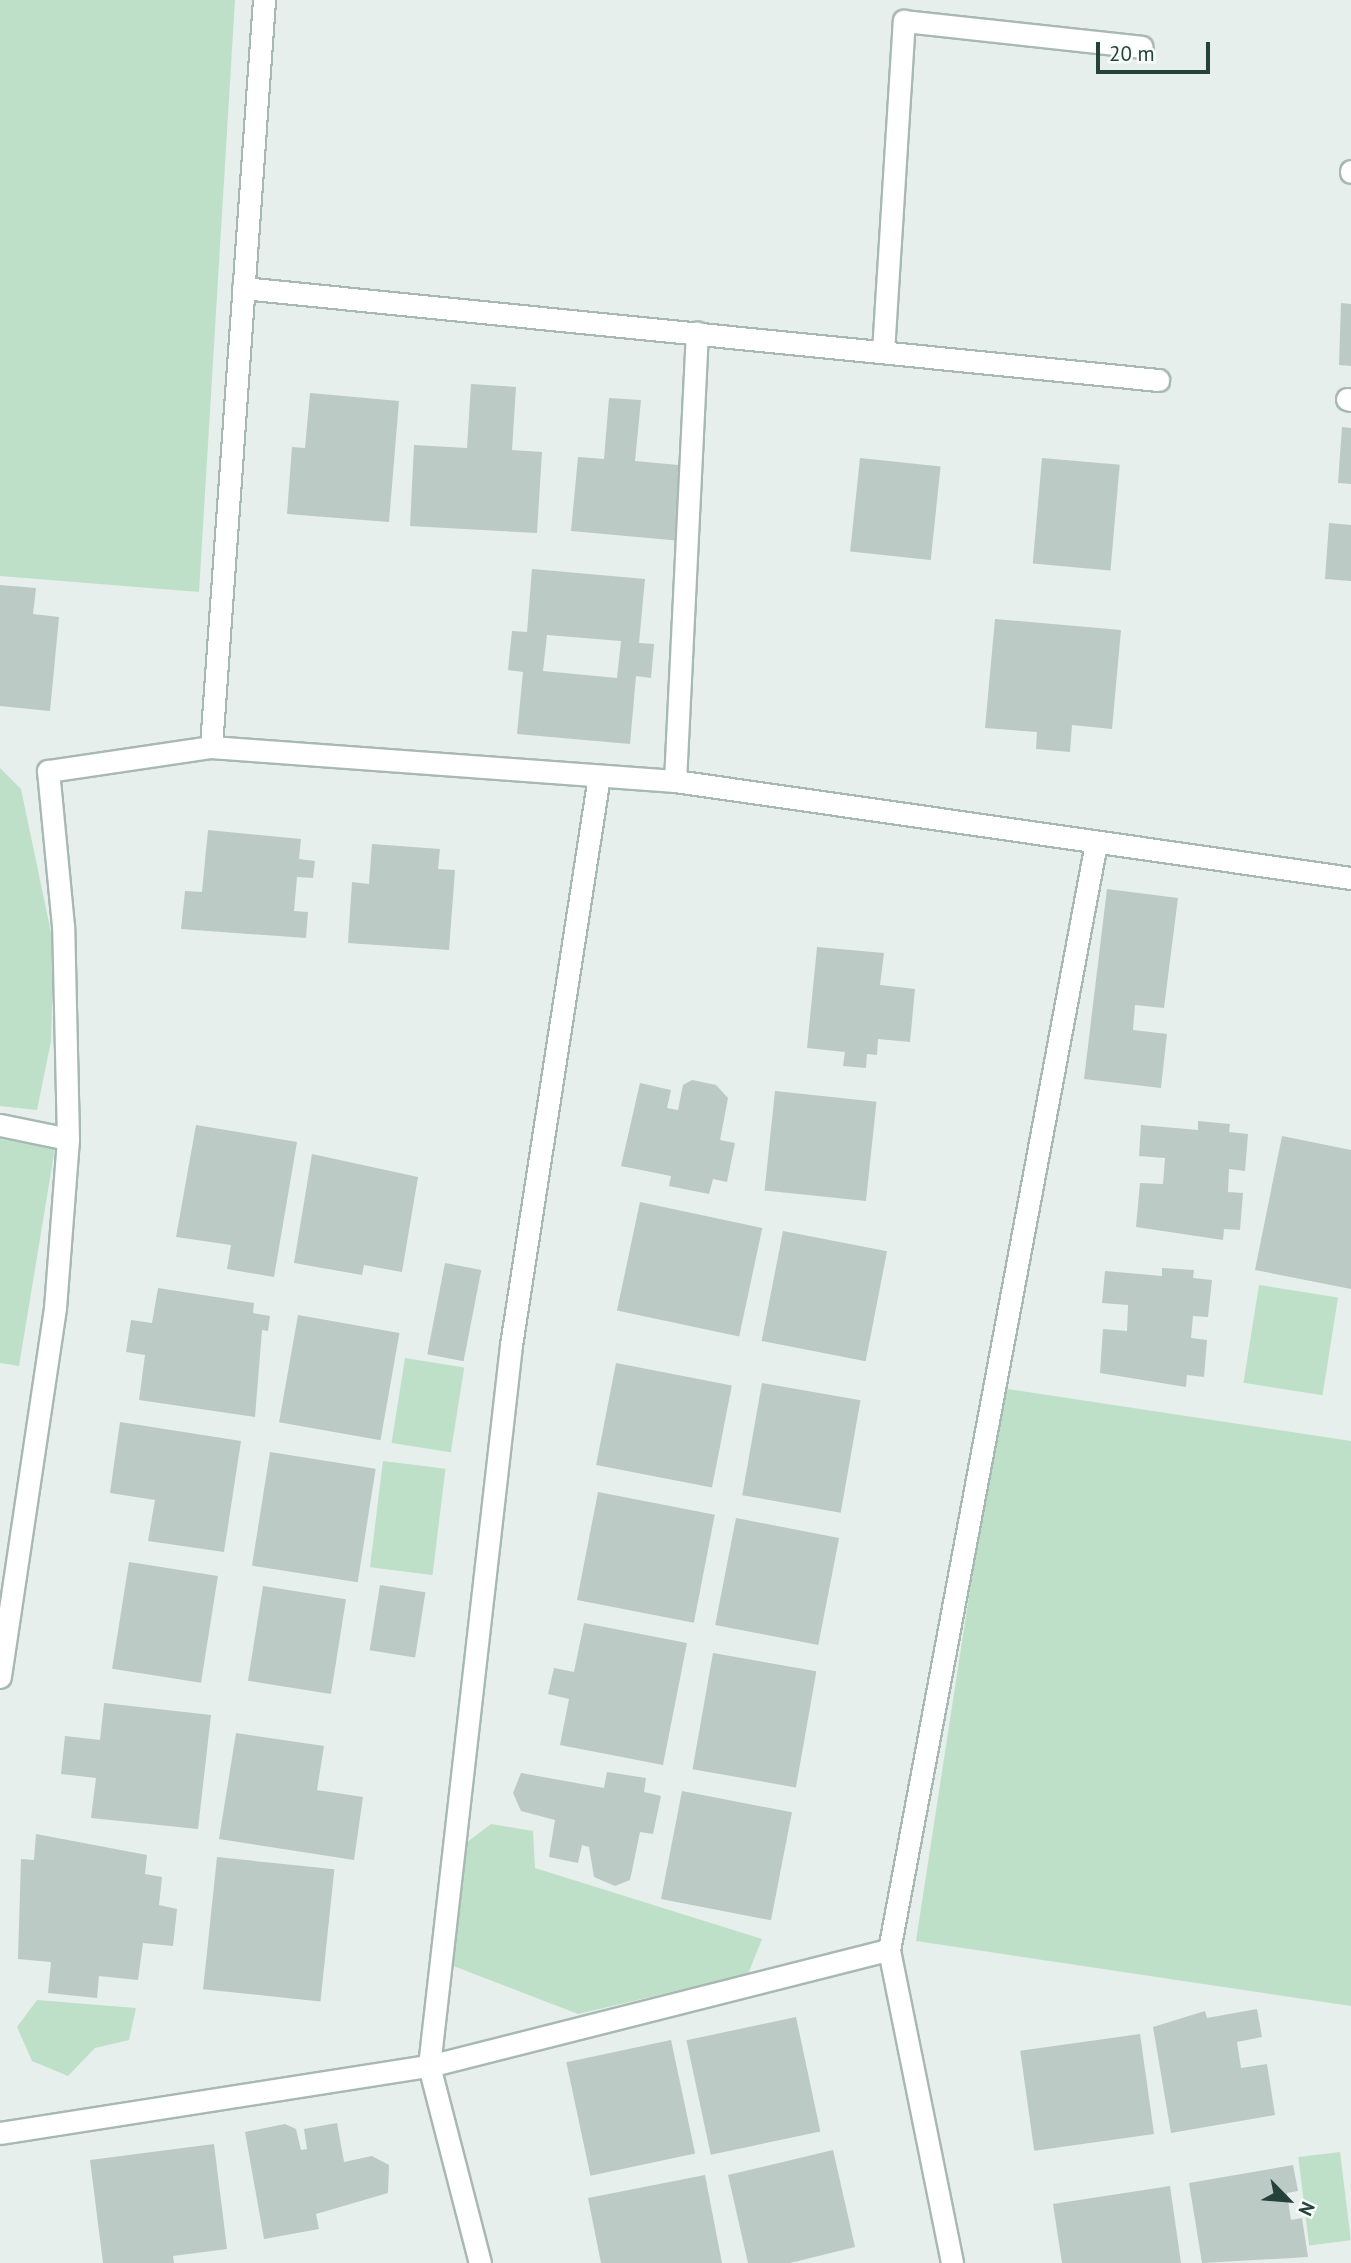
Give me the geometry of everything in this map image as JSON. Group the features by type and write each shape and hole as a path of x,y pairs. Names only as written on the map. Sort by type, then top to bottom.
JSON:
{"street":[{"path":"211,747 264,0"},
{"path":"883,352 904,21 1142,47"},
{"path":"243,288 1158,380"},
{"path":"675,781 697,333"},
{"path":"0,1677 55,1308 68,1139 63,926 48,771 211,747 675,781 1096,844 1351,878"},
{"path":"481,2263 429,2066 511,1345 599,776"},
{"path":"952,2263 889,1950 1096,844"},
{"path":"0,1125 68,1139"},
{"path":"0,2133 429,2066 889,1950"}],"green space":[{"path":"0,0 235,0 199,592 0,576"},
{"path":"0,768 21,789 54,947 51,1041 37,1110 0,1106"},
{"path":"0,1139 55,1148 19,1366 0,1363"},
{"path":"1259,1285 1338,1298 1323,1395 1244,1383"},
{"path":"405,1358 464,1367 451,1452 392,1443"},
{"path":"1001,1388 1351,1441 1351,2006 916,1941"},
{"path":"383,1461 446,1469 432,1575 370,1567"},
{"path":"491,1824 533,1831 535,1868 762,1939 748,1974 578,2014 443,1962 458,1849"},
{"path":"37,2000 136,2008 129,2040 95,2048 68,2076 32,2061 17,2027"},
{"path":"1340,2152 1351,2240 1309,2245 1298,2157"}],"building":[{"path":"1341,303 1351,304 1351,366 1339,365"},
{"path":"471,384 516,387 512,450 542,452 537,533 410,526 414,445 467,448"},
{"path":"310,393 399,401 389,522 287,514 292,447 305,448"},
{"path":"609,398 641,400 635,461 689,466 682,541 571,531 578,457 604,459"},
{"path":"1342,427 1351,428 1351,484 1338,483"},
{"path":"860,458 941,466 931,560 850,551"},
{"path":"1042,458 1120,465 1110,570 1033,564"},
{"path":"1329,523 1351,525 1351,581 1325,579"},
{"path":"532,569 645,579 639,643 654,644 651,678 636,676 630,744 517,734 523,672 508,670 512,631 527,632","holes":["547,635 621,641 617,678 543,671"]},
{"path":"0,585 36,588 33,614 59,617 50,711 0,706"},
{"path":"995,619 1121,630 1112,729 1072,725 1070,752 1036,749 1037,732 985,728"},
{"path":"208,830 301,839 299,859 315,861 313,878 297,877 294,911 308,912 306,938 181,929 185,891 202,892"},
{"path":"372,844 440,849 438,869 455,870 449,950 348,943 352,882 369,884"},
{"path":"1107,889 1178,898 1164,1008 1135,1005 1133,1030 1167,1034 1161,1088 1084,1079"},
{"path":"817,947 884,953 880,985 915,989 910,1042 878,1039 877,1055 867,1054 866,1068 843,1066 845,1052 807,1048"},
{"path":"692,1080 716,1085 728,1098 720,1140 735,1143 727,1182 713,1179 709,1194 669,1186 671,1176 621,1166 640,1083 671,1090 667,1108 678,1110 683,1085"},
{"path":"775,1091 876,1102 866,1201 765,1190"},
{"path":"1198,1121 1230,1124 1229,1132 1248,1134 1245,1171 1229,1169 1228,1192 1243,1193 1240,1230 1224,1229 1223,1240 1136,1227 1140,1183 1163,1184 1165,1158 1139,1156 1141,1125 1198,1130"},
{"path":"196,1125 297,1142 274,1277 227,1269 231,1245 176,1237"},
{"path":"1282,1136 1351,1150 1351,1289 1255,1270"},
{"path":"312,1154 418,1177 402,1272 364,1265 362,1275 294,1263"},
{"path":"640,1202 762,1228 739,1337 617,1311"},
{"path":"783,1231 887,1251 866,1361 762,1341"},
{"path":"445,1263 481,1270 464,1361 427,1354"},
{"path":"1162,1268 1194,1270 1193,1278 1212,1280 1208,1317 1193,1316 1191,1338 1207,1340 1204,1377 1187,1375 1186,1387 1100,1373 1103,1329 1127,1331 1128,1305 1102,1303 1105,1271 1162,1276"},
{"path":"158,1288 254,1303 253,1313 270,1316 268,1331 262,1330 255,1417 139,1400 145,1355 126,1352 131,1320 152,1323"},
{"path":"298,1315 399,1333 381,1440 279,1422"},
{"path":"616,1363 732,1386 712,1488 596,1465"},
{"path":"762,1383 860,1400 841,1513 742,1495"},
{"path":"120,1422 241,1441 224,1552 148,1541 155,1500 110,1493"},
{"path":"270,1452 376,1469 358,1582 252,1566"},
{"path":"598,1492 715,1515 694,1623 577,1600"},
{"path":"736,1518 839,1538 818,1645 715,1625"},
{"path":"129,1562 218,1576 201,1683 112,1669"},
{"path":"380,1585 425,1592 415,1657 370,1650"},
{"path":"263,1586 346,1599 331,1694 248,1681"},
{"path":"584,1623 687,1643 663,1765 560,1745 569,1699 548,1694 554,1668 574,1672"},
{"path":"713,1653 816,1671 796,1787 693,1769"},
{"path":"104,1703 211,1715 198,1829 91,1818 96,1778 61,1774 65,1736 100,1740"},
{"path":"236,1733 324,1746 317,1790 363,1797 354,1860 219,1839"},
{"path":"607,1772 646,1778 644,1792 661,1796 653,1834 640,1832 630,1880 615,1886 594,1877 589,1847 582,1845 578,1863 549,1857 555,1820 521,1811 513,1793 521,1773 604,1788"},
{"path":"682,1791 792,1812 771,1920 661,1899"},
{"path":"36,1834 147,1855 145,1874 162,1877 159,1905 177,1909 173,1946 143,1943 138,1980 99,1976 97,1998 48,1993 51,1962 18,1959 21,1859 34,1860"},
{"path":"217,1857 334,1869 320,2002 203,1989"},
{"path":"1257,2009 1262,2037 1237,2042 1241,2068 1267,2064 1275,2115 1171,2133 1153,2027 1205,2011 1207,2018"},
{"path":"796,2017 820,2131 711,2155 686,2040"},
{"path":"1140,2034 1154,2134 1034,2151 1020,2051"},
{"path":"671,2040 695,2153 590,2176 566,2062"},
{"path":"337,2123 344,2162 372,2156 389,2165 388,2193 316,2214 319,2229 264,2239 245,2132 285,2124 296,2129 301,2150 307,2149 304,2129"},
{"path":"214,2144 227,2249 173,2256 174,2263 103,2263 90,2160"},
{"path":"833,2150 855,2247 790,2263 748,2263 728,2175"},
{"path":"1293,2165 1298,2191 1287,2193 1291,2220 1302,2218 1308,2257 1202,2263 1189,2183"},
{"path":"705,2175 722,2263 601,2263 588,2198"},
{"path":"1170,2186 1181,2263 1062,2263 1053,2204"}]}
